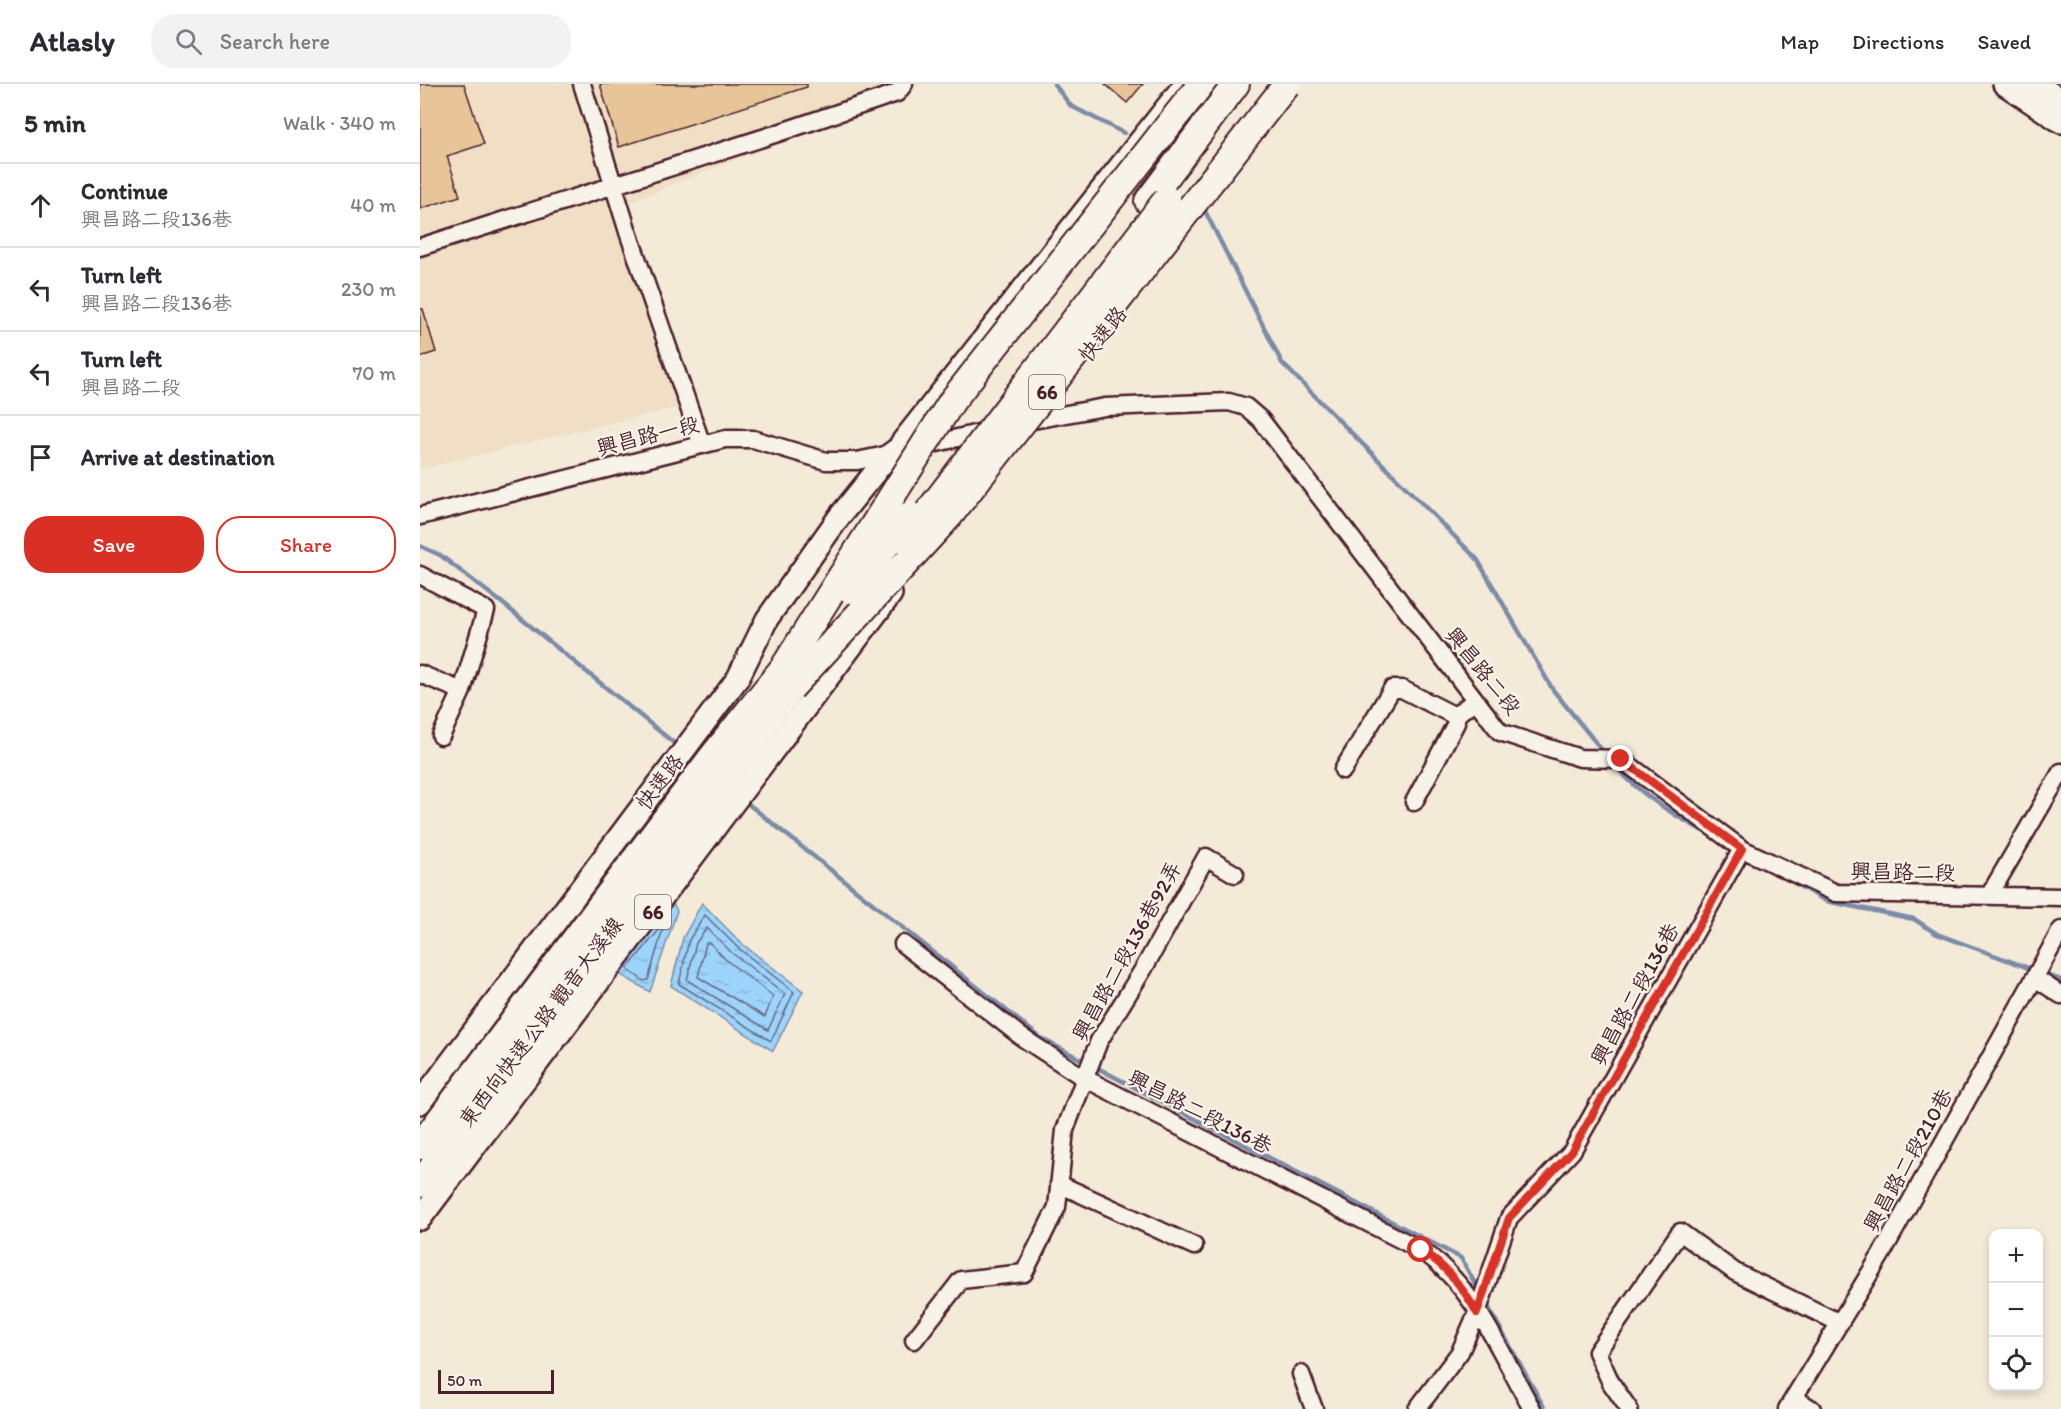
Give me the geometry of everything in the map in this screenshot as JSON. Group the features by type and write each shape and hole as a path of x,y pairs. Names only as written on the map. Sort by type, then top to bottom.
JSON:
{"highway":[{"name":"66","path":"788,677 952,401 1201,84"},
{"path":"788,677 1050,355 1236,84"},
{"path":"1158,200 1255,84"},
{"name":"66","path":"788,677 950,515 1287,84"},
{"path":"2032,84 2061,104"},
{"name":"東西向快速公路 觀音大溪線","path":"420,1146 712,758 788,677"},
{"name":"東西向快速公路 觀音大溪線","path":"420,1184 788,677"}],"main road":[{"name":"快速路","path":"420,1102 738,678 767,619 838,517 889,455 952,410 1006,349 1216,84"},
{"name":"快速路","path":"420,1219 884,604 948,511 1013,424 1273,84"},
{"path":"2004,84 2061,122"}],"street":[{"path":"582,84 628,232 702,445"},
{"path":"420,247 897,93 904,84"},
{"name":"快速路","path":"889,455 1182,84"},
{"name":"快速路","path":"901,579 958,515 1037,417 1299,84"},
{"name":"興昌路二段","path":"1013,424 1037,417 1105,407 1229,402 1246,407 1261,420 1500,732 1580,758 1621,759 1742,849 1836,893 2061,897"},
{"name":"興昌路一段","path":"420,516 725,439 753,439 826,461 857,461 1013,424"},
{"path":"420,575 486,610 462,691 441,736"},
{"path":"420,674 462,691"},
{"path":"1343,770 1392,689 1402,689 1455,716"},
{"path":"1455,716 1475,699"},
{"path":"1414,802 1456,723 1455,716"},
{"path":"1990,894 2061,772"},
{"name":"興昌路二段136巷","path":"1417,1409 1460,1352 1477,1313 1509,1218 1572,1151 1742,849"},
{"name":"興昌路二段136巷92弄","path":"914,1340 961,1280 1024,1273 1057,1207 1065,1130 1099,1041 1144,968 1206,857 1235,874"},
{"name":"興昌路二段210巷","path":"1791,1403 1881,1255 2061,930"},
{"name":"興昌路二段136巷","path":"903,944 1023,1038 1084,1078 1421,1250 1442,1264 1462,1286 1532,1409"},
{"path":"2038,974 2061,995"},
{"path":"1059,1184 1194,1246"},
{"path":"1629,1409 1611,1383 1597,1352 1680,1232 1734,1272 1840,1323"},
{"path":"1301,1374 1314,1409"},
{"path":"1791,1403 1812,1409"}],"shaded area":[{"path":"420,84 923,84 625,204 678,407 420,469"}],"water":[{"path":"673,903 677,911 650,992 616,972"},
{"path":"702,903 741,943 803,991 773,1051 671,986 683,938"}],"building":[{"path":"420,84 464,84 484,144 447,156 460,196 420,209"},
{"path":"600,84 807,84 807,87 619,147"},
{"path":"1105,84 1143,84 1127,103"},
{"path":"420,309 423,309 436,352 420,357"}],"waterway":[{"path":"1054,84 1071,106 1124,133"},
{"path":"1205,211 1282,363 1477,559 1553,690 1606,755"},
{"path":"420,546 440,555 501,602 680,748"},
{"path":"1613,763 1647,795 1672,813 1712,836"},
{"path":"742,799 1042,1039 1461,1258 1479,1291"},
{"path":"1784,877 1826,901 1914,919 1937,934 2061,980"},
{"path":"1485,1301 1545,1409"}],"route":[{"path":"1421,1250 1442,1264 1462,1286 1477,1313 1509,1218 1572,1151 1742,849 1621,759"}]}
